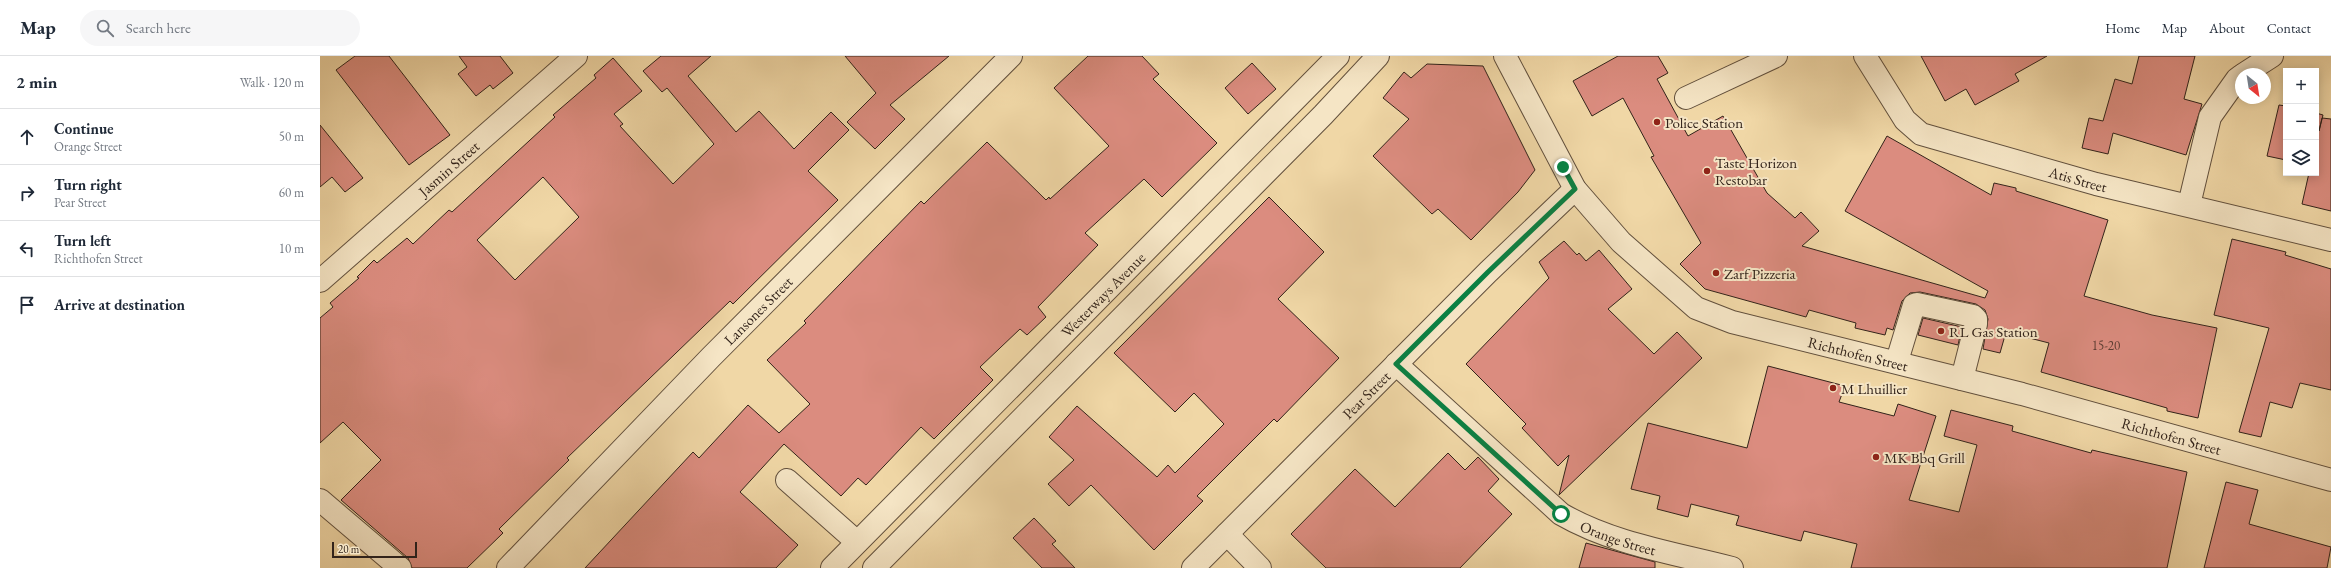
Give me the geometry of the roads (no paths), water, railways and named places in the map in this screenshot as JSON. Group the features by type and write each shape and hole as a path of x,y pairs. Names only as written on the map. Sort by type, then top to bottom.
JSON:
{"street":[{"name":"Jasmin Street","path":"320,281 576,56"},
{"name":"Lansones Street","path":"508,568 711,357 1011,56"},
{"name":"Westerways Avenue","path":"832,568 1338,56"},
{"name":"Westerways Avenue","path":"874,568 1302,136 1378,56"},
{"name":"Richthofen Street","path":"1505,56 1575,189 1621,242 1696,308 1732,322 1897,361 2331,480"},
{"path":"1686,98 1776,56"},
{"name":"Atis Street","path":"1865,56 1905,120 1921,134 2096,184 2331,240"},
{"path":"2253,68 2272,56"},
{"path":"2189,205 2210,117 2235,82"},
{"path":"1282,114 1302,136"},
{"name":"Pear Street","path":"1193,568 1488,272 1575,189"},
{"path":"1897,361 1914,305 1917,304 1973,316 1976,319 1976,324 1962,379"},
{"name":"Orange Street","path":"1396,364 1561,514 1584,527 1614,538 1732,568"},
{"path":"924,475 944,497"},
{"path":"787,480 857,542"},
{"path":"320,500 400,568"},
{"path":"1227,534 1260,568"}],"place":[{"name":"Police Station","path":"1657,122"},
{"name":"Taste Horizon Restobar","path":"1707,171"},
{"name":"Zarf Pizzeria","path":"1716,273"},
{"name":"RL Gas Station","path":"1941,331"},
{"name":"M Lhuillier","path":"1833,388"},
{"name":"MK Bbq Grill","path":"1876,457"}]}
